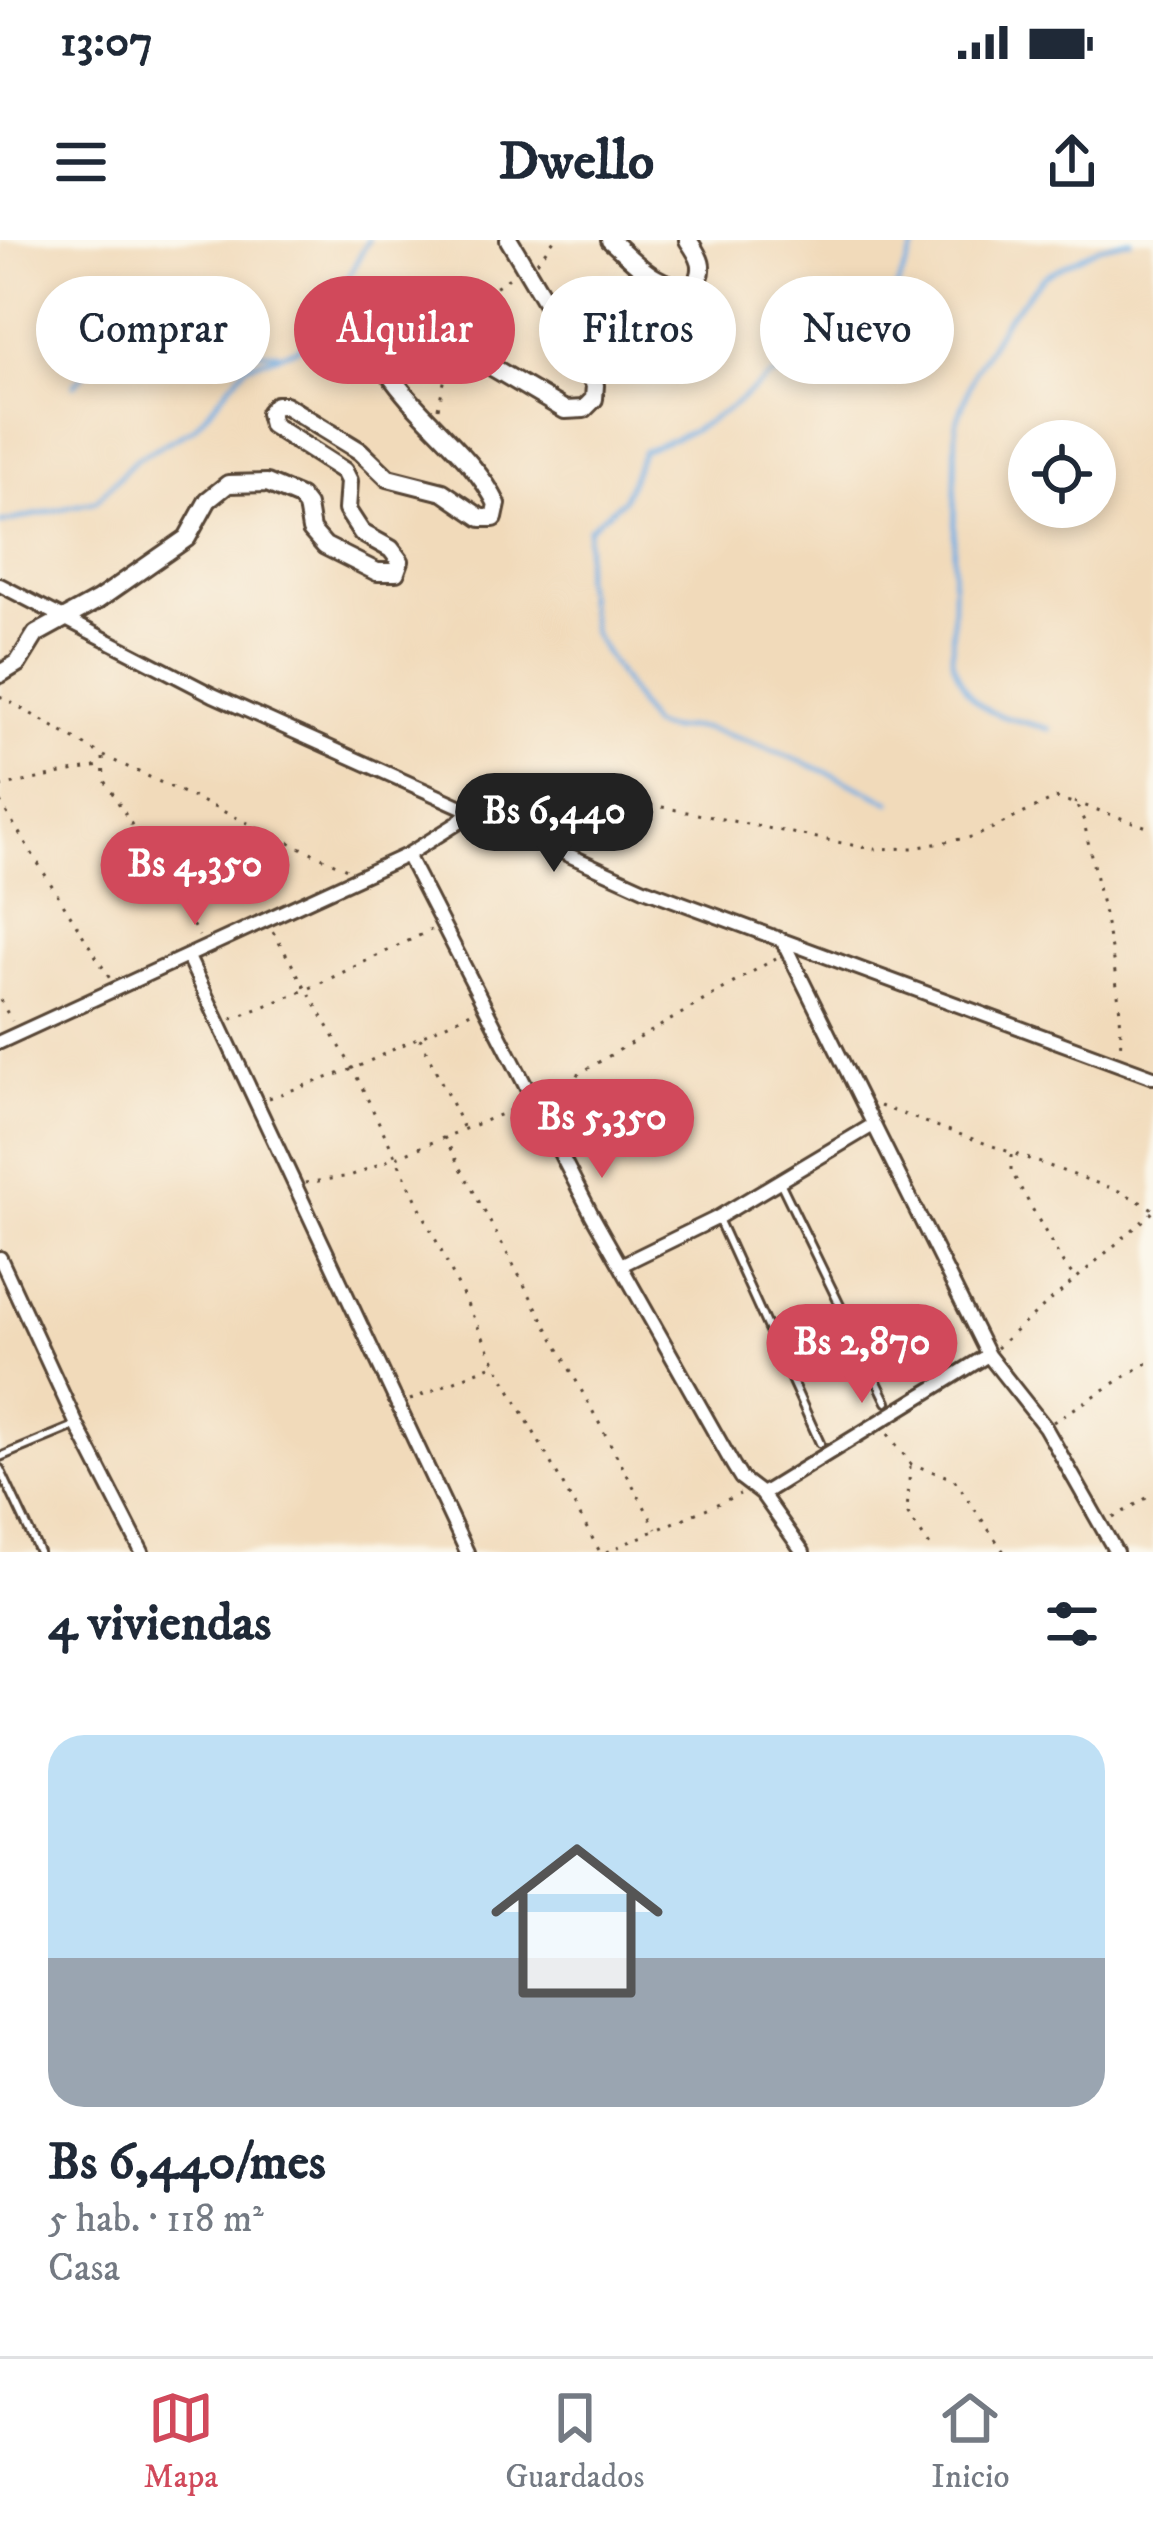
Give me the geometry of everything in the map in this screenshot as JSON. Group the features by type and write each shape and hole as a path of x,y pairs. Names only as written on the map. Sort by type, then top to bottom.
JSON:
{"street":[{"path":"509,240 595,385 590,404 565,410 515,379"},
{"path":"610,240 656,279 687,288 702,275 701,260 688,240"},
{"path":"0,674 18,663 36,634 98,600 187,538 214,494 228,484 268,483 299,496 307,506 311,530 325,546 376,572 396,572 400,561 395,552 368,538 346,510 349,481 344,471 274,426 269,413 275,405 286,405 361,451 388,478 443,492 481,518 494,518 498,508 489,488 398,384"},
{"path":"0,585 213,695 644,889 786,948 1153,1077"},
{"path":"0,1042 407,855 458,823 468,811"},
{"path":"407,855 446,923 533,1101 733,1465 762,1494 803,1552"},
{"path":"786,948 988,1355 1045,1427 1116,1552"},
{"path":"193,955 219,1024 467,1552"},
{"path":"623,1264 717,1218 873,1125"},
{"path":"2,1267 142,1552"},
{"path":"762,1494 988,1355"}],"lane":[{"path":"778,1179 887,1402"},
{"path":"717,1218 820,1444"},
{"path":"0,1457 76,1425"},
{"path":"0,1469 40,1552"}],"path":[{"path":"515,277 527,271 554,240"},
{"path":"432,422 443,384"},
{"path":"0,696 104,756 346,868 354,877"},
{"path":"104,756 104,779 197,929 193,955"},
{"path":"0,788 101,766"},
{"path":"589,838 629,807 647,804 851,848 914,848 995,829 1056,798 1153,829"},
{"path":"1073,801 1084,821 1109,943 1120,1015 1119,1066"},
{"path":"0,802 116,988"},
{"path":"266,920 353,1069 496,1364 600,1552"},
{"path":"219,1024 308,989 446,923"},
{"path":"295,1185 350,1176 533,1101 786,948"},
{"path":"0,1000 19,1033"},
{"path":"256,1102 353,1069 486,1005"},
{"path":"419,1037 464,1129"},
{"path":"860,1101 1122,1192 1153,1209"},
{"path":"444,1137 657,1530"},
{"path":"1011,1154 1011,1171 1064,1265 1077,1279"},
{"path":"1045,1427 1153,1358"},
{"path":"398,1405 496,1364"},
{"path":"879,1424 911,1464 954,1479 1003,1551"},
{"path":"911,1464 908,1513 934,1552"},
{"path":"1099,1526 1153,1494"}],"waterway":[{"path":"0,523 96,501 136,459 194,428 247,365 298,349 345,283 368,240"},
{"path":"891,802 730,736 651,725 593,633 583,578 589,528 623,500 643,451 692,431 770,377 787,373 838,323 885,301 896,289 918,240"},
{"path":"1050,729 1001,716 978,703 952,660 956,424 975,371 1005,320 1044,276 1099,247 1131,240"},
{"path":"74,385 101,360 148,338 278,352"}]}
